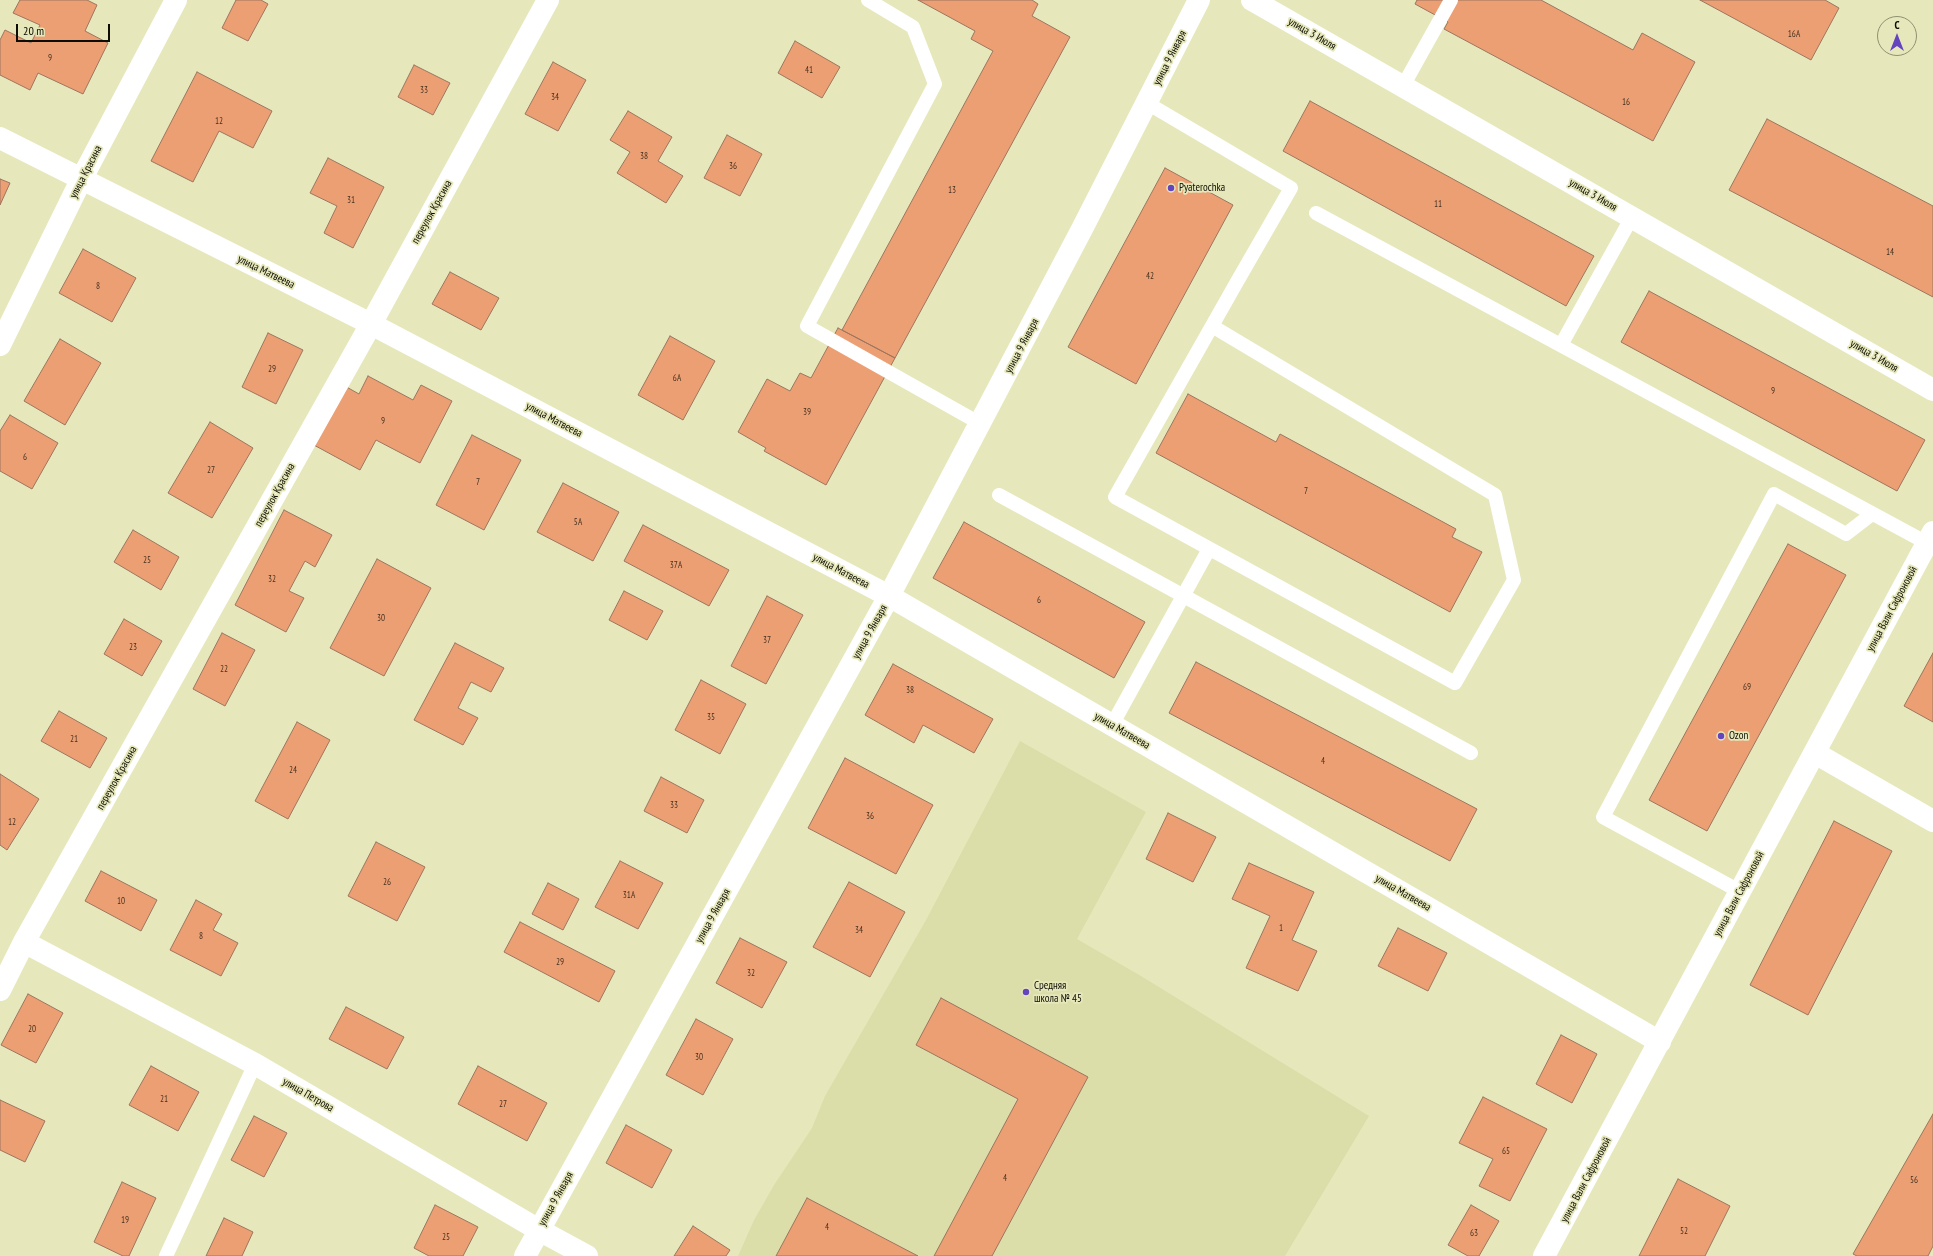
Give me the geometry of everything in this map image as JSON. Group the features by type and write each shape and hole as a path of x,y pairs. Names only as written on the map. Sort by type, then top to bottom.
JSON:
{"street":[{"name":"улица Красина","path":"0,346 81,180 176,0"},
{"name":"переулок Красина","path":"0,990 24,942 371,324 548,0"},
{"name":"улица 9 Января","path":"525,1256 889,596 981,424 1199,0"},
{"name":"улица 3 Июля","path":"1252,0 1933,390"},
{"name":"улица Матвеева","path":"0,138 81,180 371,324 889,596 1660,1042"},
{"name":"улица Вали Сафроновой","path":"1544,1256 1930,538"},
{"path":"1815,753 1933,821"},
{"name":"улица Петрова","path":"24,942 256,1064 539,1230 587,1256"}],"lane":[{"path":"868,0 913,27 935,84 807,326 981,424"},
{"path":"1403,86 1451,0"},
{"path":"1147,103 1291,188 1212,326 1115,497 1455,683 1514,580 1495,495 1212,326"},
{"path":"1316,213 1872,514 1930,538"},
{"path":"1561,345 1632,218"},
{"path":"1741,892 1603,817 1774,494 1846,534 1872,514"},
{"path":"999,495 1471,753"},
{"path":"1112,725 1209,549"},
{"path":"166,1256 256,1064"}],"shaded area":[{"name":"Средняя школа № 45","path":"1020,741 1146,812 1077,939 1141,976 1369,1116 1285,1256 738,1256 754,1220 774,1185 812,1128 825,1096 926,920"}],"building":[{"path":"20,0 87,0 97,5 85,31 108,43 83,94 38,73 30,90 0,75 0,40 5,30 31,43 40,25 13,13"},
{"path":"236,0 261,0 268,4 248,41 222,28"},
{"path":"918,0 1032,0 1038,4 1032,16 1070,37 895,358 842,330 993,51 971,39 975,31"},
{"path":"1417,0 1541,0 1633,50 1642,33 1695,62 1653,141 1444,29 1448,22 1415,4"},
{"path":"1700,0 1825,0 1839,8 1811,60"},
{"path":"795,41 840,67 822,98 778,73"},
{"path":"553,62 586,80 558,131 525,114"},
{"path":"414,65 450,83 433,115 398,97"},
{"path":"197,72 272,111 253,148 219,131 193,182 151,161"},
{"path":"1310,101 1594,256 1566,306 1283,151"},
{"path":"628,111 672,137 658,161 683,176 666,203 617,173 630,152 610,140"},
{"path":"1767,119 1933,206 1933,297 1729,190"},
{"path":"727,135 762,154 740,196 704,178"},
{"path":"328,158 384,187 353,248 324,233 337,206 310,193"},
{"path":"1165,168 1233,205 1136,384 1068,347"},
{"path":"0,179 10,183 0,205"},
{"path":"83,249 136,278 112,322 59,293"},
{"path":"450,272 499,298 481,330 432,304"},
{"path":"1649,291 1925,440 1897,491 1621,342"},
{"path":"838,328 895,358 826,485 764,451 766,448 738,432 767,379 790,391 800,373 811,378"},
{"path":"268,333 303,350 276,404 242,387"},
{"path":"670,336 715,361 683,420 638,395"},
{"path":"60,339 101,363 65,425 24,401"},
{"path":"368,376 413,400 421,385 452,401 420,463 376,440 360,470 312,444 343,385 359,394"},
{"path":"1188,394 1276,442 1280,434 1456,529 1452,537 1482,552 1450,612 1156,453"},
{"path":"10,415 58,443 32,489 0,471 0,431"},
{"path":"210,422 253,448 212,518 168,493"},
{"path":"472,435 521,460 484,530 436,505"},
{"path":"563,483 619,512 593,561 537,532"},
{"path":"284,510 332,535 315,567 305,561 289,591 304,598 286,632 235,605"},
{"path":"964,522 1145,622 1114,678 933,578"},
{"path":"643,525 729,570 709,606 624,561"},
{"path":"133,530 179,557 161,590 114,562"},
{"path":"1788,544 1846,575 1707,831 1649,800"},
{"path":"377,559 431,588 384,676 330,648"},
{"path":"624,591 663,611 647,640 609,620"},
{"path":"767,596 803,615 766,684 731,666"},
{"path":"124,619 162,641 142,676 104,654"},
{"path":"222,633 255,650 225,706 193,689"},
{"path":"455,643 504,668 491,692 471,682 458,708 478,718 463,745 414,720"},
{"path":"1933,653 1933,722 1904,706"},
{"path":"1196,662 1477,809 1450,861 1169,713"},
{"path":"893,664 993,719 974,753 923,725 914,743 865,715"},
{"path":"701,680 746,704 720,754 675,730"},
{"path":"59,711 107,738 90,768 41,741"},
{"path":"297,722 330,740 288,819 255,801"},
{"path":"845,758 933,805 896,874 808,828"},
{"path":"0,774 39,799 7,850 0,845"},
{"path":"661,777 704,800 687,833 644,811"},
{"path":"1168,813 1216,837 1193,882 1146,859"},
{"path":"1834,821 1892,851 1808,1015 1750,985"},
{"path":"376,842 425,867 397,921 348,896"},
{"path":"620,861 663,883 638,929 595,907"},
{"path":"1249,863 1314,892 1292,940 1317,951 1298,991 1246,968 1270,916 1232,899"},
{"path":"101,871 157,900 141,931 85,901"},
{"path":"849,882 905,912 870,977 813,947"},
{"path":"548,883 579,899 563,930 532,914"},
{"path":"196,900 222,914 213,930 238,943 221,976 170,950"},
{"path":"520,922 615,971 599,1002 504,952"},
{"path":"1398,928 1447,953 1428,991 1378,966"},
{"path":"740,938 787,962 762,1008 716,983"},
{"path":"28,994 63,1013 36,1063 1,1045"},
{"path":"941,998 1088,1077 992,1256 934,1256 1018,1099 916,1045"},
{"path":"346,1007 404,1037 387,1069 329,1039"},
{"path":"696,1019 733,1039 703,1095 666,1075"},
{"path":"1561,1035 1597,1054 1572,1103 1536,1084"},
{"path":"151,1066 199,1092 178,1131 129,1105"},
{"path":"478,1066 547,1103 527,1141 458,1104"},
{"path":"1483,1097 1547,1129 1510,1201 1479,1186 1493,1159 1459,1143"},
{"path":"0,1100 45,1121 25,1162 0,1150"},
{"path":"1933,1114 1933,1246 1928,1256 1857,1256 1853,1254"},
{"path":"254,1116 287,1133 264,1177 231,1160"},
{"path":"626,1125 672,1150 652,1188 606,1163"},
{"path":"1678,1179 1730,1206 1705,1256 1639,1256"},
{"path":"122,1182 156,1198 129,1256 123,1256 94,1242"},
{"path":"807,1198 918,1256 776,1256"},
{"path":"435,1205 478,1227 463,1256 429,1256 414,1248"},
{"path":"1471,1205 1499,1221 1479,1256 1468,1256 1448,1245"},
{"path":"224,1218 253,1232 242,1256 206,1256"},
{"path":"693,1226 730,1250 726,1256 674,1256"}],"place":[{"name":"Pyaterochka","path":"1171,188"},
{"name":"Ozon","path":"1721,736"},
{"name":"Средняя школа № 45","path":"1026,992"}]}
